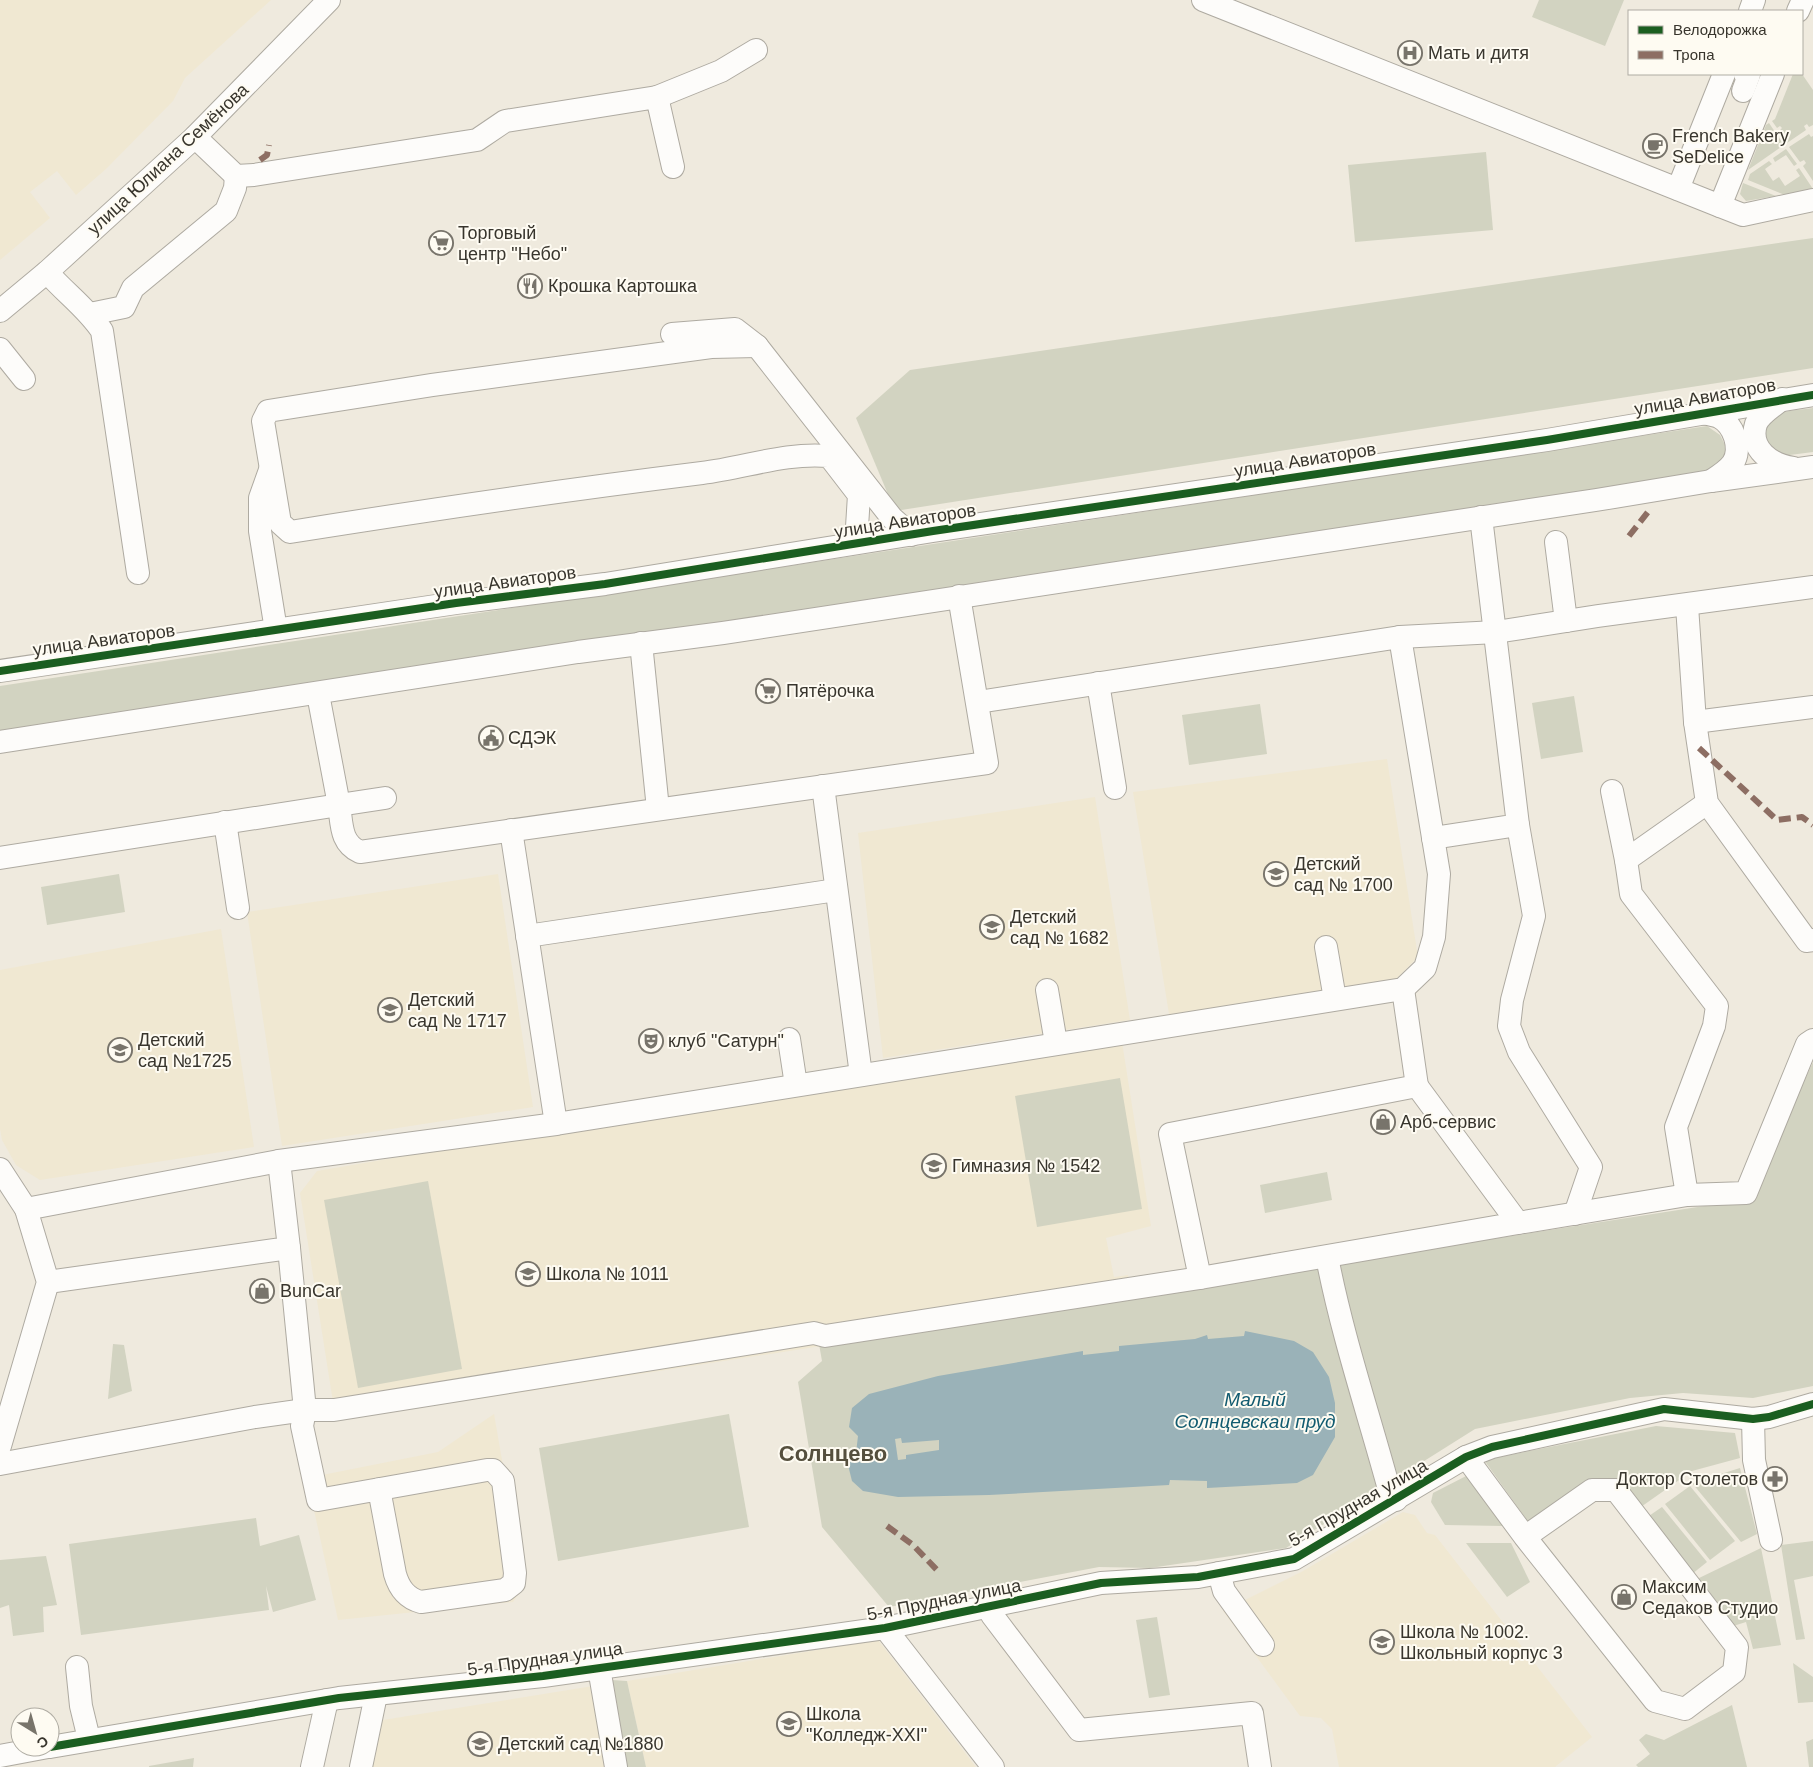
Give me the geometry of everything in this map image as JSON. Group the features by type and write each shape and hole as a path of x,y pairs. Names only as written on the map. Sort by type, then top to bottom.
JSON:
{"street":[{"name":"улица Юлиана Семёнова","path":"0,311 47,272 195,137 329,0"},
{"path":"1203,0 1743,215 1813,200"},
{"path":"195,137 236,176 254,175 477,140 505,121 657,97 721,71 756,50"},
{"path":"1678,189 1724,75"},
{"path":"1720,206 1774,75"},
{"path":"657,97 673,167"},
{"path":"90,314 124,307 133,288 226,211 235,188 236,176"},
{"path":"47,272 64,292 90,314 102,330 138,573"},
{"path":"672,334 735,329 757,346 892,518 911,535"},
{"path":"757,346 711,346 438,384 268,411 263,421 280,523 290,532 470,503 708,472 752,462 809,454 829,456 859,495 856,543"},
{"path":"0,349 24,379"},
{"name":"улица Авиаторов","path":"0,671 605,584 856,543 1546,440 1700,412 1813,395"},
{"path":"1783,399 1767,411 1756,423 1755,439 1761,452 1769,461 1782,467 1806,468"},
{"path":"1700,412 1719,417 1730,426 1735,438 1737,451 1733,462 1711,480"},
{"path":"0,742 1481,517 1711,480 1806,468"},
{"path":"270,469 260,498 260,531 276,630"},
{"path":"1481,517 1518,825 1534,916 1512,1000 1509,1026 1518,1052 1591,1166 1575,1214"},
{"path":"1556,542 1566,621"},
{"path":"978,702 1400,637 1496,632 1813,588"},
{"path":"318,694 344,840 351,848 360,852 986,763 978,702 959,596"},
{"path":"1687,606 1695,722 1707,803 1807,941 1813,940"},
{"path":"26,1209 279,1161 556,1124 1403,989 1425,968 1434,937 1440,874 1400,637"},
{"path":"642,643 658,809"},
{"path":"1098,683 1115,788"},
{"path":"1695,722 1813,706"},
{"path":"823,786 861,1075"},
{"path":"1612,791 1631,894 1709,1005 1714,1026 1676,1127 1687,1195"},
{"path":"0,858 385,798"},
{"path":"1626,860 1707,803"},
{"path":"225,822 238,908"},
{"path":"1433,838 1518,825"},
{"path":"511,830 556,1124"},
{"path":"527,936 836,890"},
{"path":"1326,947 1335,999"},
{"path":"1403,989 1417,1086 1518,1223"},
{"path":"1047,990 1056,1043"},
{"path":"789,1039 796,1085"},
{"path":"0,1464 305,1410 334,1410 814,1333 825,1336 1200,1278 1687,1195 1746,1193 1807,1044 1813,1040"},
{"path":"1200,1278 1170,1134 1417,1086"},
{"path":"279,1161 305,1410 302,1426 318,1500 379,1489 487,1470 499,1474 503,1481 507,1507 516,1573 514,1583 504,1590 421,1602 411,1599 398,1584 394,1574 379,1489"},
{"path":"0,1169 26,1209 48,1282 0,1446"},
{"path":"48,1282 289,1248"},
{"path":"1327,1257 1337,1308 1366,1403 1389,1489 1396,1500"},
{"name":"5-я Прудная улица","path":"60,1745 327,1700 599,1668 885,1628 1101,1583 1198,1577 1294,1559 1466,1457 1492,1446 1522,1438 1664,1409 1753,1419 1769,1417 1813,1405"},
{"path":"1753,1419 1754,1460 1772,1540"},
{"path":"1466,1457 1526,1537 1655,1702 1685,1709 1734,1672 1737,1647 1616,1490 1592,1490 1526,1537"},
{"path":"1219,1573 1224,1591 1263,1645"},
{"path":"992,1606 992,1615 1079,1730 1252,1713 1260,1767"},
{"path":"885,1628 993,1767"},
{"path":"77,1667 81,1706 89,1739"},
{"path":"599,1668 616,1767"},
{"path":"361,1767 376,1695"},
{"path":"312,1767 327,1700"}],"shaded area":[{"path":"0,0 271,0 185,78 173,101 106,169 76,195 57,171 30,192 50,218 0,260"},
{"name":"Детский сад № 1700","path":"1387,759 1418,957 1395,980 1208,1012 1169,1014 1133,792"},
{"name":"Детский сад № 1682","path":"1095,797 1130,1020 883,1058 858,833"},
{"name":"Детский сад № 1717","path":"498,874 533,1107 282,1146 247,912"},
{"name":"Детский сад №1725","path":"221,929 254,1147 40,1180 16,1165 2,1140 0,1129 0,970"},
{"path":"1122,1042 1151,1226 1106,1238 1114,1277 1128,1275 1132,1298 336,1421 300,1193 317,1171 547,1132"},
{"path":"494,1414 524,1586 513,1602 338,1620 307,1478 438,1452"},
{"name":"Школа № 1002. Школьный корпус 3","path":"1403,1512 1415,1515 1427,1533 1435,1535 1592,1737 1555,1767 1339,1767 1332,1729 1321,1718 1300,1716 1223,1611 1303,1571"},
{"name":"Школа \"Колледж-XXI\"","path":"878,1640 976,1767 646,1767 627,1681"},
{"name":"Детский сад №1880","path":"593,1686 605,1767 354,1767 364,1717 383,1720"}],"green space":[{"path":"1539,0 1624,0 1605,46 1532,17"},
{"path":"1793,75 1803,75 1813,90 1813,125 1809,127 1807,124 1804,126 1806,130 1787,143 1779,131 1782,128 1780,126 1777,128 1772,121 1775,119"},
{"path":"1769,123 1784,145 1748,170 1766,125"},
{"path":"1809,134 1811,137 1813,136 1813,181 1803,166 1806,163 1804,160 1800,162 1789,147"},
{"path":"1786,149 1797,164 1794,166 1786,155 1775,162 1773,158"},
{"path":"1486,152 1493,230 1355,242 1348,165"},
{"path":"1769,161 1772,164 1765,169 1773,181 1779,177 1785,186 1800,176 1796,170 1799,168 1813,189 1785,195 1748,180 1750,174"},
{"path":"1743,183 1776,196 1746,201 1740,194"},
{"path":"1813,238 1813,368 895,511 856,418 910,370"},
{"path":"1813,408 1813,452 1782,456 1762,438 1765,428 1774,416 1787,411"},
{"path":"1707,426 1720,435 1727,449 1721,463 1708,473 0,733 0,686"},
{"path":"1574,696 1583,752 1541,759 1532,703"},
{"path":"1260,704 1267,754 1189,765 1182,715"},
{"path":"119,874 125,912 47,925 41,887"},
{"path":"1813,1062 1813,1386 1753,1398 1683,1393 1630,1398 1475,1429 1286,1548 1150,1568 1099,1567 889,1607 822,1527 798,1382 822,1361 819,1344 1749,1199"},
{"path":"1120,1078 1142,1209 1037,1227 1015,1096"},
{"path":"1327,1172 1332,1200 1265,1213 1260,1185"},
{"path":"428,1181 462,1369 358,1388 324,1200"},
{"path":"113,1344 124,1345 132,1391 108,1399"},
{"path":"729,1414 749,1527 558,1561 539,1448"},
{"path":"1656,1426 1735,1433 1740,1458 1692,1471 1638,1509 1622,1485 1529,1523 1484,1460"},
{"path":"1740,1468 1757,1534 1741,1542 1692,1483"},
{"path":"1470,1474 1503,1526 1445,1525 1431,1502 1433,1493"},
{"path":"1690,1486 1735,1541 1710,1560 1665,1504"},
{"path":"1662,1507 1707,1562 1692,1574 1646,1518"},
{"path":"256,1518 260,1546 299,1535 316,1600 273,1612 266,1586 269,1610 81,1635 69,1544"},
{"path":"1813,1541 1813,1576 1794,1580 1805,1639 1796,1640 1781,1545"},
{"path":"1466,1543 1511,1543 1530,1582 1507,1597"},
{"path":"1761,1548 1781,1645 1753,1649 1746,1622 1730,1627 1695,1580"},
{"path":"46,1556 57,1605 43,1607 44,1632 13,1636 9,1605 0,1608 0,1560"},
{"path":"1157,1617 1170,1695 1149,1698 1136,1620"},
{"path":"1793,1663 1813,1677 1813,1702 1798,1703"},
{"path":"612,1680 627,1681 646,1767 625,1767"},
{"path":"1732,1705 1747,1767 1638,1767 1636,1765 1650,1754 1639,1740 1646,1734 1664,1740"},
{"path":"1813,1739 1813,1767 1809,1767 1806,1742"},
{"path":"194,1758 193,1767 149,1767 149,1766"}],"water":[{"name":"Малый Солнцевскаи пруд","path":"1245,1331 1294,1341 1313,1352 1329,1377 1335,1403 1335,1437 1313,1475 1297,1483 1207,1488 1207,1481 1170,1480 1169,1485 989,1495 898,1497 863,1491 852,1481 847,1461 856,1453 858,1436 849,1427 852,1408 869,1394 938,1376 1083,1351 1083,1355 1119,1351 1119,1346 1195,1339 1207,1335 1208,1339 1244,1336","holes":["901,1438 902,1443 939,1440 939,1450 906,1455 906,1459 898,1460 895,1439"]}],"marked path":[{"path":"260,160 267,155 269,145"},
{"path":"1629,536 1648,512"},
{"path":"1699,748 1777,820 1802,817 1813,825"},
{"path":"887,1526 913,1545 937,1570"}],"cycle path":[{"path":"0,671 456,603 605,584 933,531 1547,440 1813,395"},
{"path":"60,1745 339,1698 543,1676 885,1628 1101,1583 1198,1577 1294,1559 1466,1457 1492,1447 1664,1409 1753,1419 1769,1417 1813,1404"}],"place":[{"name":"Мать и дитя","path":"1410,53"},
{"name":"French Bakery SeDelice","path":"1655,146"},
{"name":"Торговый центр \"Небо\"","path":"441,243"},
{"name":"Крошка Картошка","path":"530,286"},
{"name":"Пятёрочка","path":"768,691"},
{"name":"СДЭК","path":"491,738"},
{"name":"Детский сад № 1700","path":"1276,874"},
{"name":"Детский сад № 1682","path":"992,927"},
{"name":"Детский сад № 1717","path":"390,1010"},
{"name":"клуб \"Сатурн\"","path":"651,1041"},
{"name":"Детский сад №1725","path":"120,1050"},
{"name":"Арб-сервис","path":"1383,1122"},
{"name":"Гимназия № 1542","path":"934,1166"},
{"name":"Школа № 1011","path":"528,1274"},
{"name":"BunCar","path":"262,1291"},
{"name":"Доктор Столетов","path":"1775,1479"},
{"name":"Максим Седаков Студио","path":"1624,1597"},
{"name":"Школа № 1002. Школьный корпус 3","path":"1382,1642"},
{"name":"Школа \"Колледж-XXI\"","path":"789,1724"},
{"name":"Детский сад №1880","path":"480,1744"}],"district":[{"name":"Солнцево","path":"833,1453"}]}
